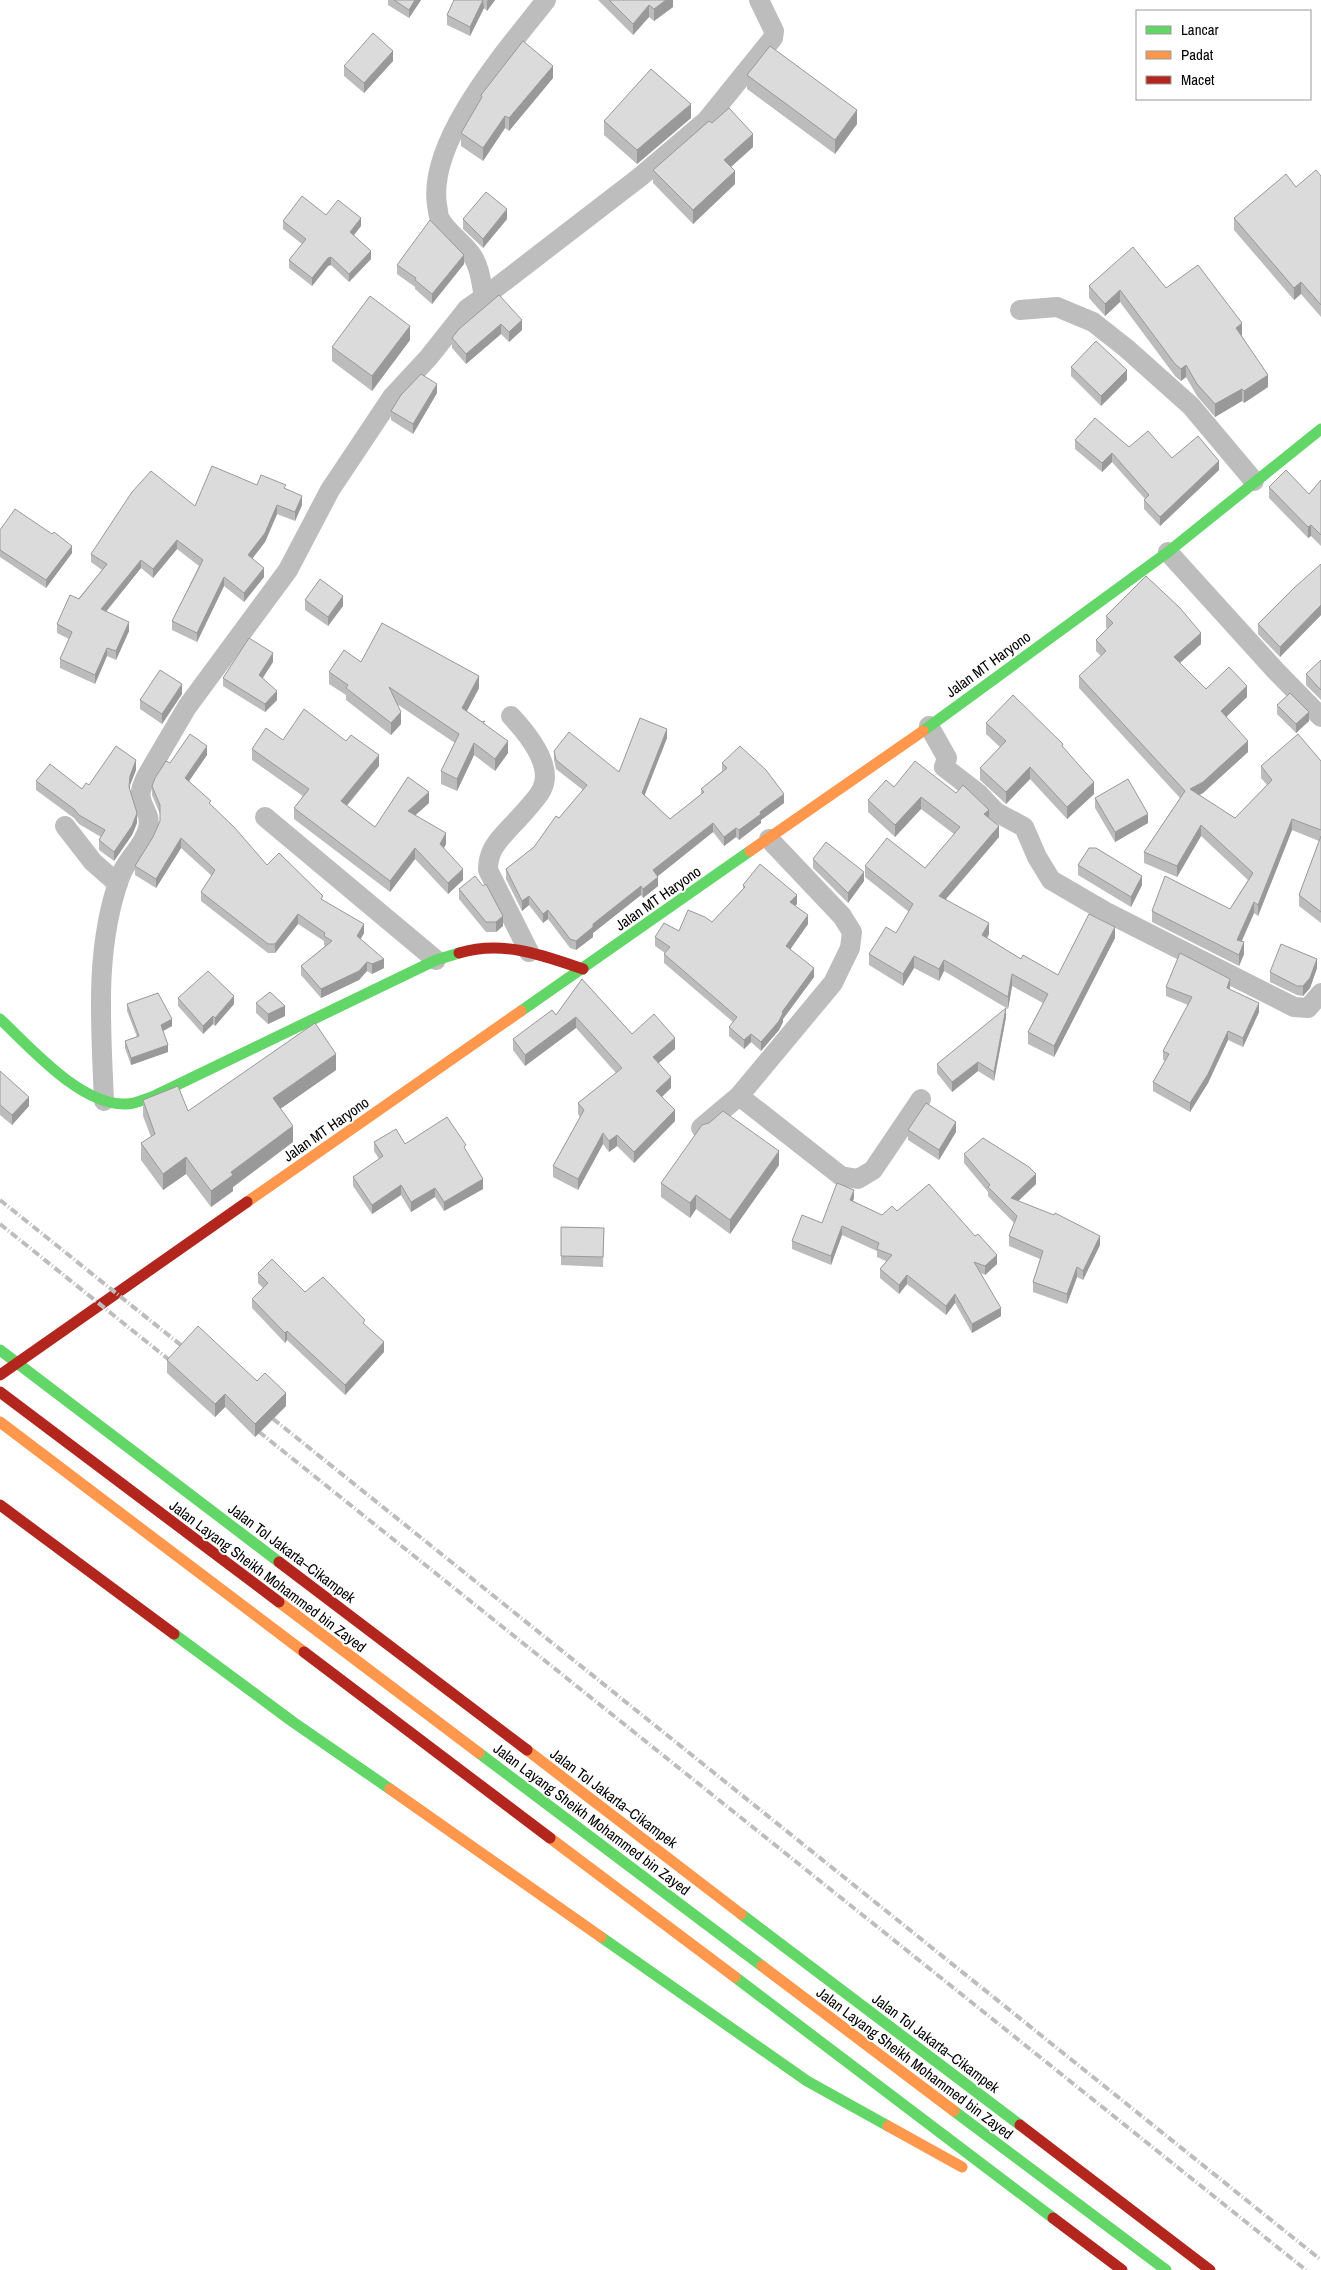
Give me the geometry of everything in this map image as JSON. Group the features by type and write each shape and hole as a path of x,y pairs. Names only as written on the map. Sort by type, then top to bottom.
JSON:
{"main road":[{"name":"Jalan MT Haryono","path":"0,1375 929,726 1168,552 1321,429"},
{"path":"0,1019 78,1088 104,1101 125,1104 152,1097 436,960 462,952 490,947 529,952 583,969"},
{"name":"Jalan Tol Jakarta–Cikampek","path":"0,1350 1210,2270"},
{"name":"Jalan Layang Sheikh Mohammed bin Zayed","path":"0,1392 1166,2270"},
{"path":"0,1422 1121,2270"},
{"path":"0,1436 1121,2270"},
{"path":"0,1505 293,1722 808,2081 1035,2207"}],"street":[{"path":"484,297 478,267 471,254 440,219 435,190 446,146 470,102 492,68 546,0"},
{"path":"104,1101 102,964 107,923 118,884 128,861 143,841 148,830 150,818 141,799 141,789 155,760 187,707 288,570 330,490 392,397 429,357 467,309 640,177 706,121 773,38 774,31 759,0"},
{"path":"1020,310 1056,307 1093,322 1126,348 1192,406 1254,481"},
{"path":"1168,552 1275,670 1321,716"},
{"path":"511,716 539,750 544,776 542,789 498,841 488,856 488,870 529,952"},
{"path":"929,726 947,758 944,767 979,794 996,812 1024,827 1037,857 1051,880 1106,912 1294,1007 1308,1008 1321,993"},
{"path":"265,817 436,960"},
{"path":"65,826 93,862 118,884"},
{"path":"702,1128 739,1096 833,983 850,948 852,932 842,916 769,839"},
{"path":"739,1096 841,1176 858,1179 873,1170 921,1099"}],"building":[{"path":"394,0 415,0 409,10"},
{"path":"454,0 483,0 470,27 447,15"},
{"path":"609,0 666,0 654,9 649,5 633,24"},
{"path":"373,33 393,51 364,83 344,66"},
{"path":"523,41 553,66 509,118 505,116 483,148 461,133 482,97 481,95"},
{"path":"770,46 857,110 835,140 747,75"},
{"path":"651,69 691,104 637,150 604,121"},
{"path":"729,108 753,134 724,160 735,171 693,210 653,170 709,121 712,123"},
{"path":"1316,170 1321,176 1321,305 1301,282 1294,288 1234,218 1286,174 1296,187"},
{"path":"486,192 507,209 483,239 463,219"},
{"path":"302,196 326,215 338,200 361,218 350,232 371,251 349,274 331,257 328,258 312,278 289,260 306,239 283,221"},
{"path":"430,220 464,255 432,294 415,280 416,278 397,265"},
{"path":"1133,247 1166,288 1198,265 1242,323 1236,328 1268,375 1244,391 1242,389 1215,404 1197,384 1186,365 1181,369 1175,364 1120,290 1105,304 1089,286"},
{"path":"499,295 522,320 509,332 501,324 466,354 452,338 459,329"},
{"path":"370,296 410,326 372,376 332,347"},
{"path":"1096,341 1127,370 1101,396 1071,367"},
{"path":"421,374 437,384 413,424 391,411 401,395"},
{"path":"1095,418 1129,447 1148,431 1172,458 1198,436 1219,461 1160,517 1144,500 1149,495 1112,453 1102,463 1075,440"},
{"path":"212,466 257,485 261,475 286,485 284,488 302,496 295,512 277,505 265,533 248,555 264,568 244,593 224,577 197,633 172,621 203,560 177,540 153,569 141,560 101,609 129,622 116,651 107,648 95,675 60,659 72,632 57,624 70,595 79,599 107,564 91,554 132,492 151,471 195,506"},
{"path":"1286,470 1309,494 1321,480 1321,535 1311,525 1308,527 1269,487"},
{"path":"15,509 52,534 54,532 72,546 46,580 0,550 0,530"},
{"path":"1321,564 1321,605 1280,647 1258,624"},
{"path":"1146,576 1180,608 1201,633 1174,657 1206,689 1229,667 1247,686 1221,711 1248,741 1203,782 1190,789 1235,818 1272,780 1261,766 1298,734 1321,761 1321,830 1292,819 1258,905 1254,902 1237,940 1244,942 1239,955 1152,911 1165,876 1230,909 1253,873 1201,825 1177,866 1144,852 1185,791 1079,676 1106,651 1096,640 1113,623 1106,616"},
{"path":"320,579 343,596 328,617 305,600"},
{"path":"382,623 479,676 462,708 482,722 485,721 483,723 508,741 495,759 474,743 457,779 441,771 459,734 389,687 401,712 391,723 346,688 348,685 329,672 344,650 361,662"},
{"path":"249,638 273,653 259,675 277,691 265,704 223,678"},
{"path":"1321,660 1321,690 1306,674"},
{"path":"160,670 182,684 162,714 140,700"},
{"path":"1290,693 1309,712 1296,724 1277,705"},
{"path":"1013,695 1063,744 1062,746 1094,782 1067,807 1030,767 1006,792 980,768 1006,741 986,723"},
{"path":"304,709 346,741 351,735 379,755 341,801 375,827 408,777 429,792 408,811 446,833 440,844 463,869 448,883 415,848 390,881 294,808 309,789 252,749 266,728 283,740"},
{"path":"640,718 667,729 642,793 670,819 704,792 701,789 727,768 722,763 740,746 766,770 784,794 739,830 736,828 724,837 713,823 653,870 658,877 643,889 641,886 593,924 593,927 576,941 570,939 548,910 543,914 529,896 522,901 506,869 534,847 556,816 559,818 587,785 556,760 554,751 569,732 619,772"},
{"path":"190,734 207,746 185,778 211,801 209,803 234,827 267,865 279,853 323,896 321,899 364,924 357,936 384,959 372,964 367,962 359,971 321,989 301,966 332,941 324,936 325,933 298,914 275,944 268,944 201,892 215,870 181,838 156,879 135,866 153,837 160,821 160,805 152,786 155,778 166,761 170,763"},
{"path":"116,746 136,760 130,776 129,787 137,813 132,826 114,852 99,840 105,830 79,815 74,809 36,781 50,764 82,789 86,783 89,785"},
{"path":"915,761 956,793 963,785 989,810 984,814 999,826 939,896 989,923 982,935 1021,959 1023,955 1058,975 1089,914 1115,927 1054,1046 1028,1032 1048,994 1012,974 1008,997 944,960 939,969 914,956 903,974 869,954 886,927 896,933 913,904 865,866 887,838 925,868 960,827 921,797 895,825 868,800 886,780 894,787"},
{"path":"1128,779 1148,814 1115,832 1095,798"},
{"path":"1321,836 1321,912 1299,895"},
{"path":"826,842 864,872 848,893 813,859"},
{"path":"1089,848 1096,848 1142,876 1131,897 1078,865"},
{"path":"760,864 797,895 790,902 808,915 786,946 814,968 782,1012 779,1021 761,1042 751,1034 744,1040 729,1027 737,1017 664,954 670,947 655,937 664,923 679,931 688,910 712,922 745,887 743,885"},
{"path":"475,876 483,886 486,884 503,916 496,922 486,922 459,889"},
{"path":"1281,944 1317,959 1310,978 1303,986 1297,986 1270,972"},
{"path":"1180,953 1230,979 1227,988 1259,1003 1243,1038 1228,1031 1208,1074 1190,1103 1153,1082 1169,1054 1163,1051 1192,997 1166,987"},
{"path":"208,971 234,996 215,1018 213,1016 203,1026 178,998"},
{"path":"582,979 632,1034 654,1014 675,1038 653,1057 671,1077 656,1091 675,1110 634,1152 617,1135 609,1141 603,1133 578,1179 553,1166 584,1110 578,1103 622,1068 576,1017 525,1055 513,1039 552,1010 556,1015"},
{"path":"270,992 285,1006 268,1014 256,1003"},
{"path":"158,993 172,1019 161,1025 168,1045 131,1058 125,1041 139,1036 127,1004"},
{"path":"1006,1008 994,1072 978,1062 952,1082 937,1064"},
{"path":"315,1023 336,1054 273,1098 293,1126 231,1172 233,1175 211,1191 186,1157 163,1174 141,1143 155,1134 143,1100 178,1086 188,1111"},
{"path":"0,1071 29,1097 12,1115 0,1105"},
{"path":"926,1103 956,1122 939,1150 908,1130"},
{"path":"723,1111 779,1151 730,1220 696,1195 690,1203 661,1183 702,1125 709,1123"},
{"path":"447,1117 466,1145 464,1147 483,1179 444,1202 435,1188 411,1202 401,1185 372,1205 353,1177 383,1156 374,1142 396,1129 405,1144"},
{"path":"983,1138 1029,1167 1036,1174 1011,1198 1054,1215 1055,1213 1100,1236 1083,1271 1077,1267 1067,1294 1033,1282 1043,1251 1009,1236 1017,1216 988,1187 990,1185 964,1154"},
{"path":"837,1183 854,1190 850,1200 882,1215 892,1206 897,1211 929,1184 975,1236 978,1234 997,1255 985,1266 974,1262 1001,1308 972,1324 955,1294 946,1306 907,1275 899,1285 880,1269 892,1255 877,1249 879,1243 842,1226 831,1256 792,1241 802,1215 822,1223"},
{"path":"561,1227 604,1228 603,1257 561,1256"},
{"path":"272,1259 305,1292 323,1277 365,1320 363,1323 384,1342 345,1385 287,1331 285,1333 252,1299 268,1283 258,1273"},
{"path":"198,1326 257,1381 265,1373 286,1393 255,1424 225,1394 215,1404 167,1360"}],"railway":[{"path":"0,1200 192,1354"},
{"path":"0,1224 178,1367"},
{"path":"262,1410 1321,2260"},
{"path":"248,1423 1306,2270"}],"traffic: fast":[{"path":"923,731 1168,552 1321,429"},
{"path":"521,1011 750,851"},
{"path":"0,1019 41,1059 74,1085 92,1096 109,1102 129,1104 152,1097 436,960 459,953"},
{"path":"0,1350 279,1562"},
{"path":"174,1634 293,1722 390,1789"},
{"path":"479,1753 762,1966"},
{"path":"741,1914 1020,2125"},
{"path":"601,1937 807,2081 888,2126"},
{"path":"735,1977 1053,2218"},
{"path":"954,2111 1166,2270"}],"traffic: slow":[{"path":"750,851 923,731"},
{"path":"247,1202 521,1011"},
{"path":"0,1422 304,1652"},
{"path":"279,1602 479,1753"},
{"path":"527,1750 741,1914"},
{"path":"390,1789 601,1937"},
{"path":"550,1838 735,1977"},
{"path":"762,1966 954,2111"},
{"path":"888,2126 962,2167"}],"traffic: jam":[{"path":"459,953 475,949 507,949 537,954 583,969"},
{"path":"0,1375 247,1202"},
{"path":"0,1392 279,1602"},
{"path":"0,1505 174,1634"},
{"path":"279,1562 527,1750"},
{"path":"304,1652 550,1838"},
{"path":"1020,2125 1210,2270"},
{"path":"1053,2218 1122,2270"}]}
